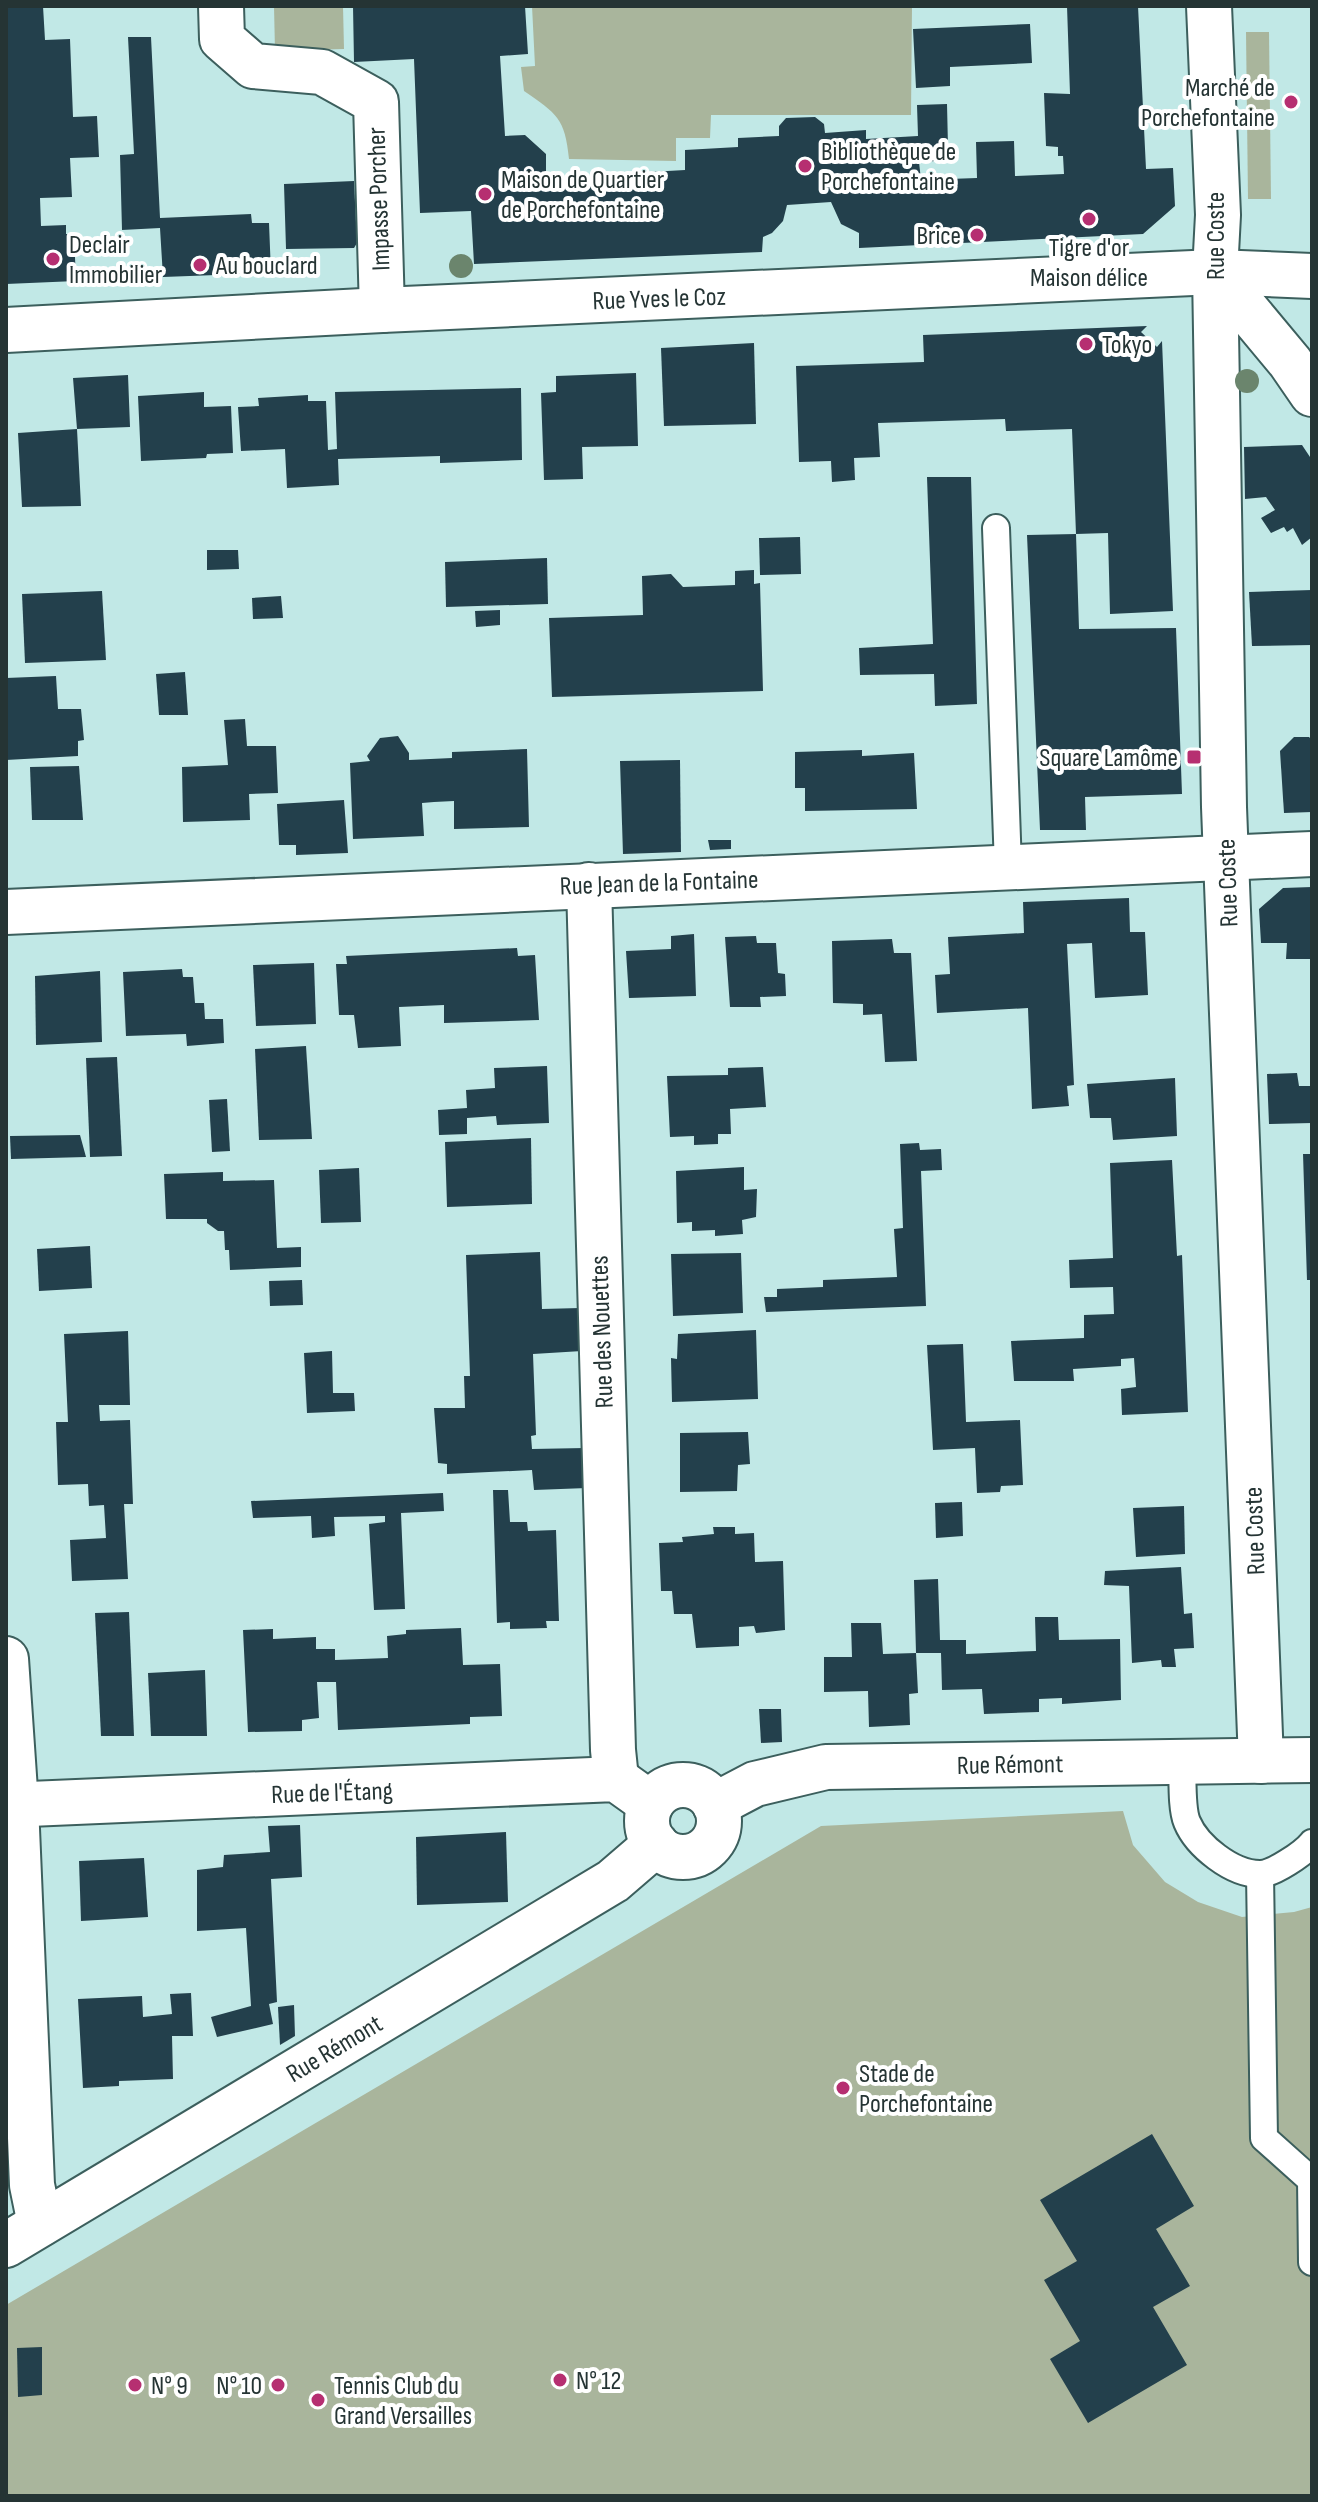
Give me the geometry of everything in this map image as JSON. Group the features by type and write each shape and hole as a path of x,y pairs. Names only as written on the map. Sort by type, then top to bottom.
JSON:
{"street":[{"name":"Impasse Porcher","path":"221,6 222,39 253,66 322,72 376,102 382,310"},
{"name":"Rue Coste","path":"1209,6 1218,215 1215,272 1223,767 1261,1761"},
{"name":"Rue Yves le Coz","path":"6,330 1215,272 1312,276"},
{"path":"1215,272 1290,362 1312,394"},
{"name":"Rue Jean de la Fontaine","path":"6,912 1312,854"},
{"name":"Rue des Nouettes","path":"589,885 616,1779"},
{"path":"6,1659 32,2185 23,2235"},
{"name":"Rue Rémont","path":"23,2235 613,1881 653,1824 659,1794 669,1788 686,1785 702,1791 715,1805 755,1784 826,1767 1312,1760"},
{"path":"616,1779 676,1856 687,1857 706,1848 717,1832 715,1805"},
{"name":"Rue de l'Étang","path":"11,1805 616,1779"}],"lane":[{"path":"996,528 1008,867"},
{"path":"1182,1760 1185,1820 1202,1846 1225,1864 1260,1874 1284,1864 1307,1850 1312,1843"},
{"path":"1260,1874 1264,2138 1311,2180 1312,2262"}],"green space":[{"path":"274,6 343,6 344,49 275,51"},
{"path":"532,6 912,6 911,115 711,115 710,138 676,138 676,161 569,159 565,134 557,118 524,91 521,67 535,66"},
{"path":"1246,32 1269,32 1271,199 1248,199"},
{"name":"Stade de Porchefontaine","path":"1123,1811 1133,1845 1165,1882 1198,1902 1242,1917 1294,1912 1312,1907 1312,2496 6,2496 6,2305 821,1826"}],"building":[{"path":"6,6 43,6 45,40 70,39 73,117 97,116 99,157 70,158 72,197 40,198 41,226 66,225 66,234 74,234 76,281 6,284"},
{"path":"353,6 525,6 528,54 500,56 505,136 525,135 546,154 546,178 685,170 685,150 738,147 738,138 779,136 779,126 786,118 815,117 824,124 825,133 866,130 866,139 918,136 917,105 947,104 948,147 936,147 936,161 919,162 921,180 977,178 976,142 1014,141 1015,176 1064,174 1063,156 1058,156 1058,147 1046,146 1044,93 1070,94 1067,6 1138,6 1146,169 1173,168 1175,206 1143,234 859,248 859,233 841,224 831,202 787,205 783,221 772,233 763,237 762,252 474,264 471,211 420,213 414,59 354,62"},
{"path":"1030,24 1032,63 950,67 950,86 916,88 913,29"},
{"path":"128,37 151,37 160,218 251,214 252,223 269,223 271,273 163,277 160,228 122,230 120,155 134,154"},
{"path":"354,181 357,243 354,248 286,249 284,184"},
{"path":"1147,326 1141,332 1157,347 1162,341 1173,611 1110,614 1108,533 1076,534 1072,429 1006,431 1005,419 878,423 880,457 854,458 855,480 832,482 831,461 799,462 796,366 924,362 923,335"},
{"path":"754,343 756,424 664,426 661,348"},
{"path":"636,373 638,446 582,447 583,479 544,480 541,393 556,392 556,376"},
{"path":"128,375 130,427 77,429 73,378"},
{"path":"521,388 522,460 440,463 440,456 338,459 339,485 287,488 285,449 241,451 238,407 259,406 258,398 308,395 308,401 326,401 328,450 337,449 335,392"},
{"path":"204,392 204,407 231,406 233,453 207,454 206,458 141,461 138,396"},
{"path":"77,429 81,506 22,507 18,433"},
{"path":"1302,445 1312,460 1312,537 1302,545 1293,528 1287,532 1284,527 1271,533 1261,518 1275,510 1266,497 1245,499 1244,447"},
{"path":"927,477 971,477 977,704 935,706 934,674 860,675 859,648 933,644"},
{"path":"1076,534 1079,629 1176,628 1182,794 1085,797 1086,830 1040,830 1027,535"},
{"path":"800,537 801,574 760,575 759,538"},
{"path":"207,550 238,550 239,569 207,570"},
{"path":"547,558 548,604 446,607 445,562"},
{"path":"754,570 754,584 760,583 763,691 552,697 549,618 643,615 642,576 671,574 683,587 735,585 735,571"},
{"path":"1312,590 1312,645 1252,646 1249,592"},
{"path":"102,591 106,660 25,663 22,594"},
{"path":"281,596 283,618 253,619 252,598"},
{"path":"500,610 500,625 476,627 475,611"},
{"path":"185,672 188,715 159,715 156,674"},
{"path":"56,676 58,709 81,709 84,740 78,741 78,756 6,760 6,678"},
{"path":"245,719 247,746 276,746 278,793 249,794 250,820 183,822 182,767 228,765 224,720"},
{"path":"398,736 409,753 409,760 452,758 452,752 527,749 529,827 454,829 454,801 434,802 422,803 424,836 353,839 350,763 370,761 367,756 380,738"},
{"path":"1294,737 1309,737 1312,740 1312,812 1284,813 1280,751"},
{"path":"862,750 862,756 914,753 917,809 805,811 805,788 795,788 795,752"},
{"path":"680,760 681,852 623,854 620,761"},
{"path":"79,766 83,820 32,820 30,767"},
{"path":"344,800 348,853 296,855 296,845 279,845 277,804"},
{"path":"708,840 731,840 731,849 710,850"},
{"path":"1312,887 1312,959 1286,959 1287,943 1261,943 1259,909 1283,888"},
{"path":"1129,898 1130,932 1145,932 1148,995 1095,998 1092,943 1067,944 1074,1085 1067,1086 1069,1106 1032,1109 1028,1008 937,1013 935,975 950,974 948,937 1024,933 1023,902"},
{"path":"694,934 696,996 629,998 626,951 671,949 671,936"},
{"path":"756,936 757,943 776,943 778,973 785,974 786,996 760,997 761,1007 730,1007 725,937"},
{"path":"892,939 894,953 911,953 917,1061 885,1062 882,1014 863,1015 863,1004 833,1003 832,941"},
{"path":"517,948 518,956 535,955 539,1020 444,1023 444,1005 399,1007 401,1046 358,1048 354,1015 339,1015 336,964 347,964 346,956"},
{"path":"314,963 316,1024 256,1026 253,965"},
{"path":"182,969 183,977 193,977 195,1003 204,1003 205,1019 223,1019 224,1043 187,1046 186,1034 126,1036 123,972"},
{"path":"100,971 102,1042 36,1045 35,976"},
{"path":"306,1046 312,1139 259,1140 255,1049"},
{"path":"117,1057 122,1156 90,1157 86,1058"},
{"path":"547,1066 549,1123 497,1125 496,1116 467,1118 467,1134 439,1135 438,1110 467,1108 466,1090 495,1088 494,1068"},
{"path":"763,1067 766,1107 730,1109 731,1134 718,1134 718,1144 694,1145 694,1136 670,1137 667,1076 728,1075 728,1068"},
{"path":"1297,1073 1299,1086 1312,1086 1312,1123 1269,1124 1267,1074"},
{"path":"1175,1078 1177,1136 1113,1140 1111,1118 1090,1118 1087,1084"},
{"path":"227,1099 230,1151 212,1152 209,1100"},
{"path":"80,1135 86,1157 11,1159 10,1136"},
{"path":"531,1138 532,1204 447,1207 445,1142"},
{"path":"919,1143 920,1150 941,1149 942,1170 921,1171 926,1306 766,1312 764,1297 777,1297 777,1289 823,1287 823,1280 897,1277 894,1229 903,1228 900,1144"},
{"path":"1303,1154 1312,1154 1312,1280 1307,1280"},
{"path":"1172,1160 1177,1256 1182,1255 1188,1412 1122,1415 1121,1389 1136,1387 1134,1358 1121,1359 1121,1366 1073,1369 1074,1381 1014,1381 1011,1341 1084,1338 1084,1315 1114,1314 1113,1287 1070,1288 1069,1260 1113,1258 1110,1163"},
{"path":"744,1167 744,1190 757,1189 756,1217 742,1220 743,1234 715,1236 715,1230 692,1231 692,1222 677,1223 676,1171"},
{"path":"359,1168 361,1222 321,1223 319,1170"},
{"path":"223,1172 223,1181 274,1180 277,1248 301,1247 301,1267 230,1270 224,1231 218,1231 207,1223 207,1219 166,1219 164,1174"},
{"path":"90,1246 92,1288 39,1291 37,1249"},
{"path":"540,1252 542,1309 580,1308 582,1351 533,1354 536,1435 531,1436 532,1449 585,1448 587,1488 534,1490 532,1470 447,1474 447,1464 438,1463 434,1408 465,1408 464,1376 470,1376 466,1255"},
{"path":"741,1253 743,1313 673,1316 671,1254"},
{"path":"302,1280 303,1305 270,1306 269,1281"},
{"path":"756,1330 758,1399 672,1402 671,1358 677,1359 678,1334"},
{"path":"128,1331 130,1405 99,1405 100,1421 130,1420 133,1504 124,1504 128,1579 72,1581 70,1540 106,1538 104,1505 89,1506 88,1484 58,1485 56,1422 68,1422 64,1334"},
{"path":"963,1344 966,1422 1020,1420 1023,1485 1001,1486 1000,1492 977,1493 975,1448 933,1450 927,1345"},
{"path":"332,1351 333,1393 354,1393 355,1411 307,1413 304,1353"},
{"path":"748,1432 750,1464 738,1465 737,1491 680,1492 680,1433"},
{"path":"493,1490 508,1490 510,1522 527,1522 528,1531 556,1530 559,1621 546,1621 547,1628 510,1629 510,1622 497,1623"},
{"path":"443,1493 444,1511 401,1513 405,1609 374,1610 369,1524 385,1522 385,1516 334,1517 335,1536 312,1538 311,1516 253,1518 251,1501"},
{"path":"962,1502 963,1536 936,1538 935,1503"},
{"path":"1184,1506 1185,1554 1136,1557 1133,1508"},
{"path":"713,1527 735,1527 735,1534 754,1533 755,1562 783,1561 785,1630 756,1633 754,1626 739,1627 739,1646 696,1648 692,1614 674,1614 672,1591 661,1591 659,1543 683,1542 682,1537 714,1534"},
{"path":"1181,1567 1184,1614 1192,1613 1194,1648 1174,1649 1176,1667 1162,1667 1161,1660 1132,1663 1129,1586 1104,1585 1105,1571"},
{"path":"938,1579 940,1640 966,1640 966,1654 1036,1651 1035,1617 1058,1617 1059,1640 1120,1639 1121,1700 1062,1704 1062,1698 1039,1699 1039,1712 984,1714 982,1689 942,1690 941,1653 916,1653 914,1580"},
{"path":"129,1612 134,1736 101,1736 95,1613"},
{"path":"851,1623 881,1623 883,1654 916,1653 918,1693 909,1694 910,1725 869,1727 868,1691 824,1692 824,1657 852,1657"},
{"path":"461,1628 463,1665 500,1664 502,1716 470,1717 470,1724 338,1730 336,1682 317,1682 319,1718 302,1720 302,1731 248,1732 243,1630 273,1629 273,1639 316,1637 316,1649 335,1649 335,1660 388,1658 387,1636 406,1634 406,1630"},
{"path":"205,1670 207,1736 151,1736 148,1673"},
{"path":"759,1709 781,1709 782,1742 761,1743"},
{"path":"300,1825 302,1877 271,1879 277,2002 269,2004 273,2024 217,2037 211,2017 251,2006 246,1928 197,1931 197,1870 223,1867 224,1855 270,1852 268,1826"},
{"path":"506,1832 508,1902 417,1905 416,1837"},
{"path":"144,1858 148,1917 81,1921 79,1861"},
{"path":"191,1993 193,2036 172,2036 173,2079 119,2081 119,2086 83,2088 78,1999 142,1996 143,2017 172,2014 170,1994"},
{"path":"294,2005 295,2036 280,2045 278,2007"},
{"path":"1152,2134 1194,2206 1156,2229 1190,2286 1153,2307 1187,2365 1088,2423 1050,2359 1080,2341 1044,2280 1077,2261 1040,2200"},
{"path":"42,2347 42,2395 18,2397 17,2348"}],"place":[{"name":"Marché de Porchefontaine","path":"1291,102"},
{"name":"Bibliothèque de Porchefontaine","path":"805,166"},
{"name":"Maison de Quartier de Porchefontaine","path":"485,194"},
{"name":"Tigre d'or Maison délice","path":"1089,219"},
{"name":"Brice","path":"977,235"},
{"name":"Declair Immobilier","path":"53,259"},
{"name":"Au bouclard","path":"200,265"},
{"name":"Tokyo","path":"1086,344"},
{"name":"Square Lamôme","path":"1194,757"},
{"name":"Stade de Porchefontaine","path":"843,2088"},
{"name":"N° 12","path":"560,2380"},
{"name":"N° 9","path":"135,2385"},
{"name":"N° 10","path":"278,2385"},
{"name":"Tennis Club du Grand Versailles","path":"318,2400"}]}
